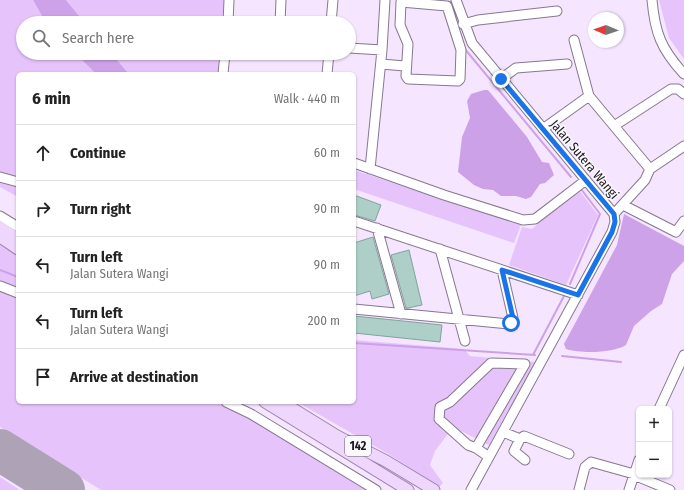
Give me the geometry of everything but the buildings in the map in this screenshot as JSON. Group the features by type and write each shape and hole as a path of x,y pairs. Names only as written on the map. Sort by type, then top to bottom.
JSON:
{"main road":[{"path":"0,227 16,237"},
{"path":"0,237 16,248"},
{"name":"142","path":"268,404 408,490"},
{"name":"142","path":"285,404 337,436 386,460 434,490"}],"street":[{"path":"228,16 229,0"},
{"path":"280,16 281,0"},
{"path":"332,16 333,0"},
{"path":"370,169 381,64 385,0"},
{"name":"Jalan Sutera Wangi","path":"456,0 463,24 472,43 614,214 615,222 612,232 471,490"},
{"path":"652,0 654,20 659,40 668,56 684,74"},
{"path":"401,2 447,6 461,50 460,79 458,81 408,79 405,73 405,66 408,44 400,24 401,2"},
{"path":"463,24 478,20 557,11"},
{"path":"574,40 589,96 650,169"},
{"path":"356,48 382,50"},
{"path":"223,72 224,60"},
{"path":"327,72 328,60"},
{"path":"381,64 405,66"},
{"path":"501,79 516,68 567,64"},
{"path":"614,126 671,89 678,89 684,94"},
{"path":"543,129 589,96"},
{"path":"614,214 645,180 650,169 684,146"},
{"path":"356,164 444,195 529,220 539,216 586,180"},
{"path":"0,177 16,181"},
{"path":"623,205 680,234 684,221"},
{"path":"0,216 16,226"},
{"path":"356,222 578,295"},
{"path":"377,228 401,314"},
{"path":"440,250 465,341"},
{"path":"356,308 401,314 511,323 513,318 502,270"},
{"path":"0,286 16,292"},
{"path":"660,406 684,355"},
{"path":"476,448 525,364 491,363 450,402 440,406 439,419 468,445 476,448 489,457"},
{"path":"230,404 251,414 376,490"},
{"path":"502,432 520,439"},
{"path":"525,460 514,451 520,439 524,436 569,454"},
{"path":"579,490 585,467 591,462 634,475 670,490"},
{"path":"629,490 636,469"}],"shaded area":[{"path":"0,0 33,0 42,16 16,16 16,60 82,60 94,72 16,72 16,196 0,187"},
{"path":"33,0 66,0 79,16 42,16"},
{"path":"66,0 224,0 223,16 79,16"},
{"path":"659,0 684,0 684,59 669,38"},
{"path":"82,60 117,60 127,72 94,72"},
{"path":"117,60 219,60 218,72 127,72"},
{"path":"488,90 527,137 542,162 549,163 554,175 545,183 540,184 531,197 526,199 516,196 501,196 493,190 483,189 474,185 458,172 462,137 470,118 467,101 471,94"},
{"path":"356,171 521,225 514,243 356,190"},
{"path":"579,190 598,215 566,285 509,265 522,227 532,229"},
{"path":"624,214 684,246 684,261 672,274 662,304 651,311 634,326 626,345 614,350 597,352 580,352 566,349 564,344 617,245"},
{"path":"0,242 16,253 16,288 0,282"},
{"path":"0,290 16,296 16,404 224,404 370,490 101,490 0,427"},
{"path":"356,340 464,349 470,356 535,362 489,445 453,427 435,451 430,465 443,483 439,487 390,455 301,404 356,404"},
{"path":"0,477 20,490 0,490"}],"waterway":[{"path":"464,48 571,177"},
{"path":"570,284 600,214 581,189"},
{"path":"0,270 16,276"},
{"path":"533,355 564,296"},
{"path":"356,343 535,355"},
{"path":"562,356 621,362"}],"runway":[{"path":"0,450 64,490"}],"route":[{"path":"501,79 614,214 615,222 612,232 578,295 502,270 513,318 511,323"}]}
